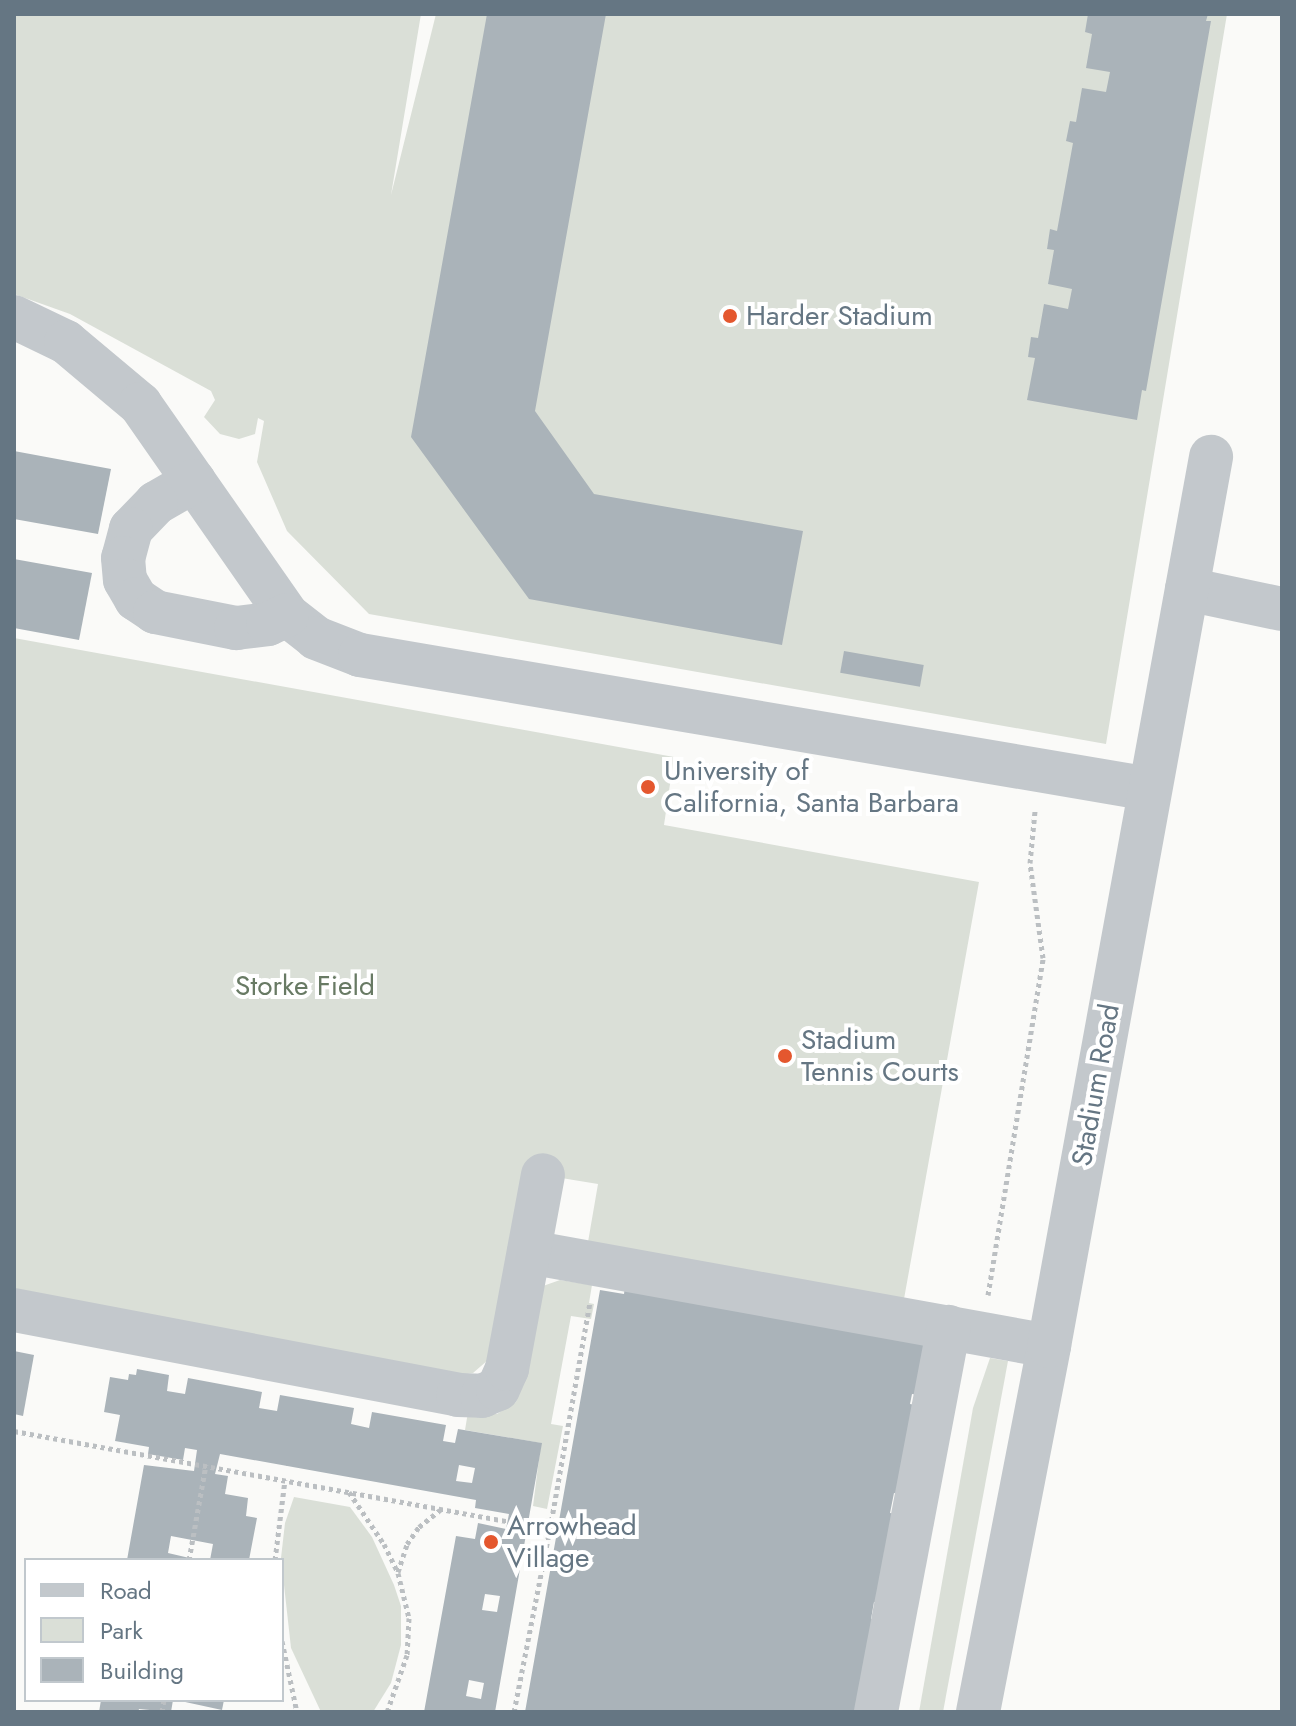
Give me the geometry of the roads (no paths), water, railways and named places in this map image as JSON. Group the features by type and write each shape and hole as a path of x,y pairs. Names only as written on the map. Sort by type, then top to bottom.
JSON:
{"street":[{"path":"14,317 66,342 140,404 287,615 316,638 360,655 1150,789"},
{"name":"Stadium Road","path":"978,1712 1049,1346 1211,457"},
{"path":"194,481 156,503 131,529 123,558 125,580 136,599 155,612 236,628 268,624 287,615"},
{"path":"1187,589 1282,609"},
{"path":"14,1310 458,1395 482,1396 498,1389 507,1369 543,1175"},
{"path":"529,1252 1049,1346"},
{"path":"876,1712 966,1330"}],"place":[{"name":"Harder Stadium","path":"730,316"},
{"name":"University of California, Santa Barbara","path":"648,787"},
{"name":"Stadium Tennis Courts","path":"785,1056"},
{"name":"Arrowhead Village","path":"491,1542"}],"park label":[{"name":"Storke Field","path":"305,986"}]}
